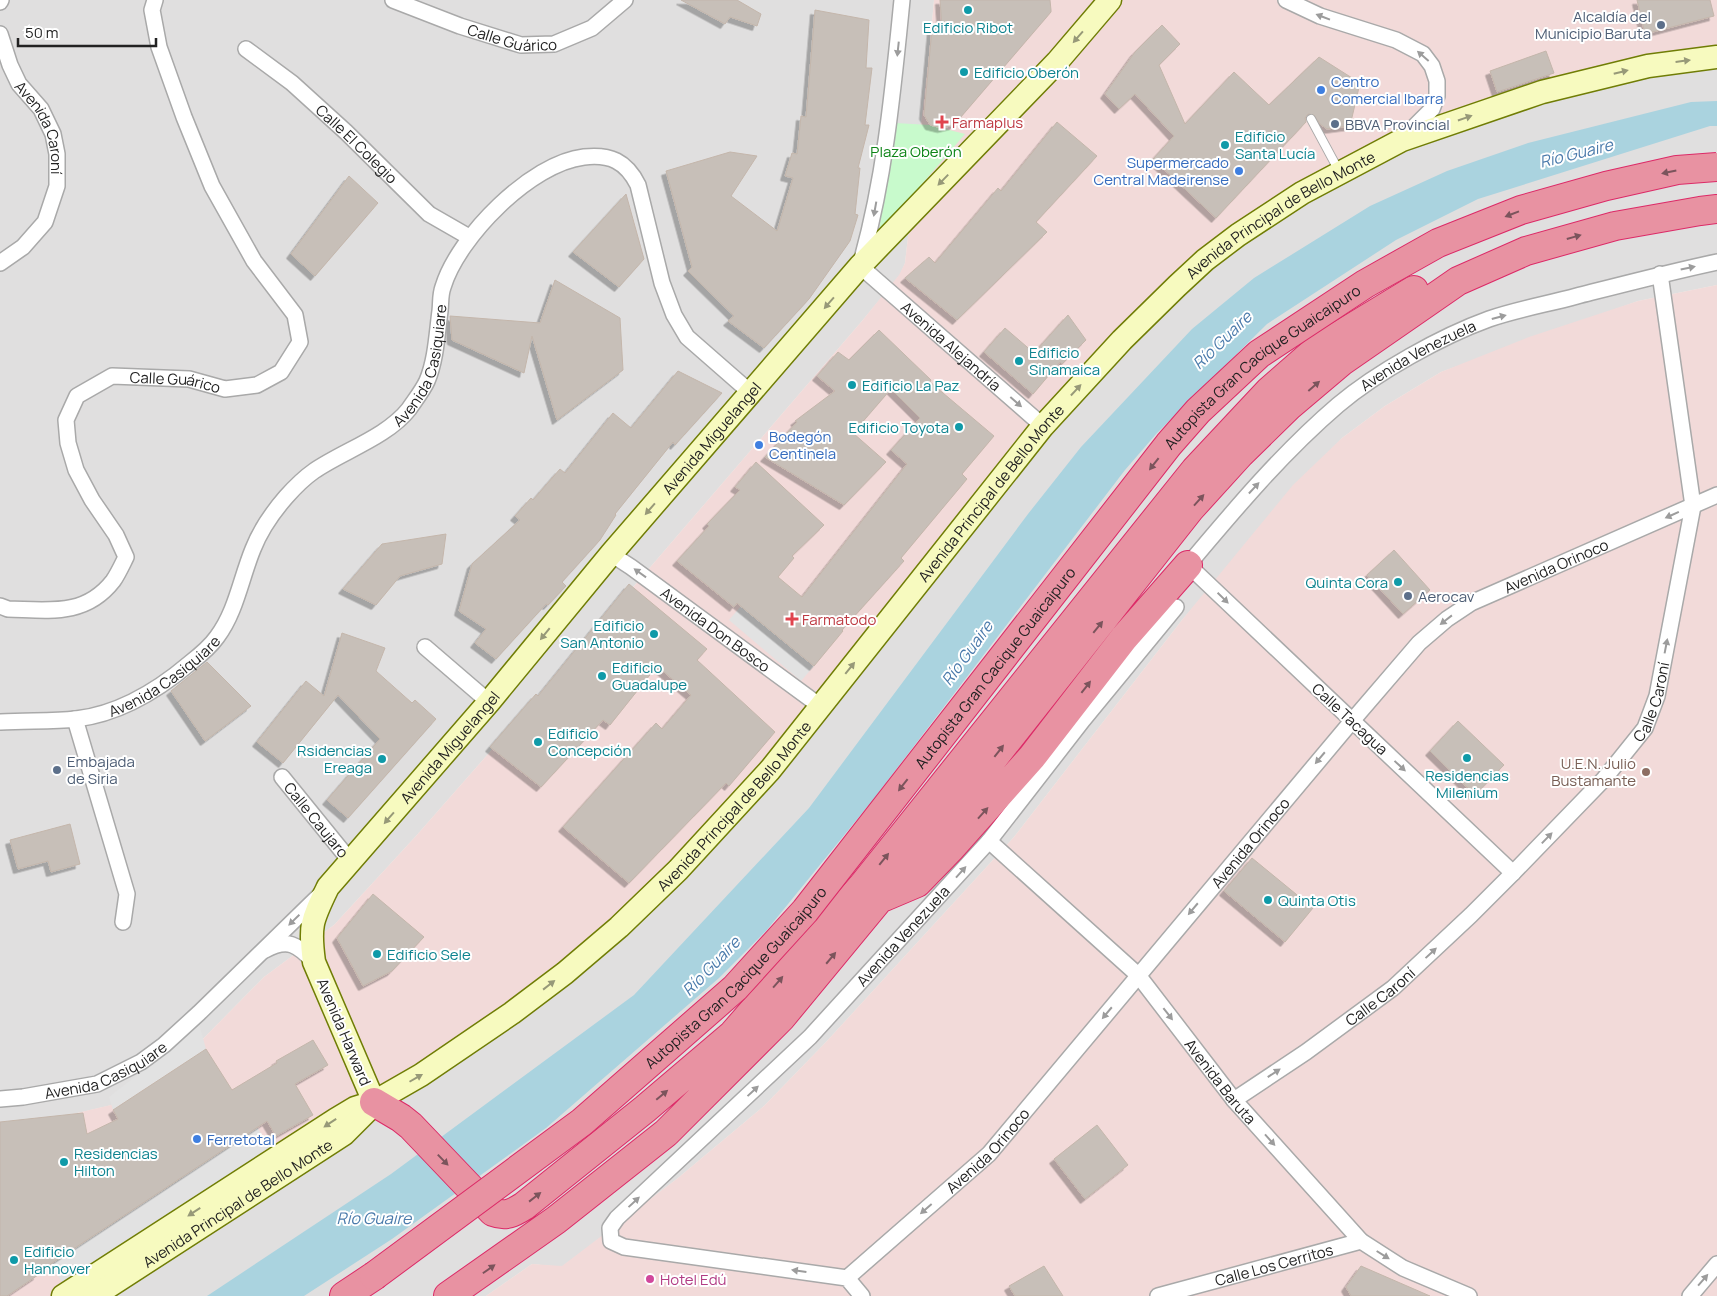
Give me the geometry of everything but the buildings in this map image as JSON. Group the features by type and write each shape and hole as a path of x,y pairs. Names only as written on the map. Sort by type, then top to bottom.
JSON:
{"highway":[{"name":"Autopista Gran Cacique Guaicaipuro","path":"344,1296 582,1122 735,988 806,911 1169,444 1198,411 1259,354 1365,284 1438,243 1521,210 1606,186 1677,170 1717,167"},
{"path":"448,1296 556,1220 666,1133 781,1018 1134,582 1190,509 1240,454 1289,406 1341,362 1458,280 1526,251 1615,226 1717,209"},
{"path":"374,1102 411,1126 484,1203 502,1216 514,1213 524,1206 646,1109 732,1035 863,885 1195,470 1269,391 1317,349 1438,276 1475,258 1526,251"},
{"path":"880,898 917,883 951,848 1032,757 1124,638 1188,565"}],"street":[{"name":"Calle Guárico","path":"0,606 8,609 62,611 94,600 113,581 126,557 116,535 92,500 76,470 68,443 66,420 77,396 112,376 189,379 225,389 256,385 281,372 300,342 295,315 254,261 212,186 184,117 159,47 152,10 155,0"},
{"name":"Calle Guárico","path":"393,0 460,26 521,45 554,44 592,28 625,0"},
{"path":"860,266 872,226 886,146 902,0"},
{"name":"Avenida Miguelangel","path":"328,887 489,702 611,554 860,266 1057,62 1110,0"},
{"path":"1286,0 1320,16 1396,40 1423,54 1432,66 1437,81 1437,96 1432,109 1402,140"},
{"name":"Avenida Caroní","path":"0,34 10,65 19,84 41,109 53,134 57,154 57,186 45,222 23,247 0,263"},
{"name":"Calle El Colegio","path":"246,49 292,83 346,132 429,214 469,237"},
{"name":"Avenida Principal de Bello Monte","path":"63,1296 354,1108 374,1102 421,1075 512,1013 565,973 619,927 678,870 770,770 1043,426 1122,340 1205,260 1238,234 1302,193 1402,140 1542,92 1648,66 1717,57"},
{"name":"Avenida Casiquiare","path":"0,722 74,719 94,716 135,701 162,684 217,638 253,548 269,520 286,498 312,472 388,427 407,411 427,382 434,353 442,290 451,266 469,237 502,203 540,173 552,166 586,157 610,158 618,160 633,174 638,185 662,283 674,315 687,337 751,393"},
{"name":"Avenida Venezuela","path":"1188,565 1244,499 1293,447 1339,404 1386,371 1438,342 1490,319 1660,274 1717,262"},
{"name":"Avenida Alejandría","path":"860,266 1043,426"},
{"name":"Calle Caroní","path":"1234,1100 1306,1052 1393,988 1472,916 1604,779 1645,728 1657,696 1693,506 1660,274"},
{"name":"Avenida Orinoco","path":"847,1278 989,1154 1419,643 1447,618 1471,603 1717,495"},
{"name":"Avenida Don Bosco","path":"611,554 820,706"},
{"name":"Calle Tacagua","path":"1188,565 1513,873"},
{"name":"Avenida Venezuela","path":"847,1278 624,1247 611,1241 610,1228 617,1218 810,1037 989,841 1083,720 1176,608"},
{"path":"425,647 489,702"},
{"path":"74,719 127,894 123,922"},
{"name":"Calle Caujaro","path":"282,778 351,862"},
{"name":"Avenida Baruta","path":"989,841 1138,975 1234,1100 1361,1241 1402,1268 1469,1296"},
{"name":"Avenida Casiquiare","path":"0,1099 23,1097 97,1084 141,1062 164,1045 199,1013 328,887"},
{"name":"Avenida Harward","path":"328,887 311,927 314,962 374,1102"},
{"name":"Avenida Harward","path":"260,952 276,944 286,943 304,951 314,962"},
{"name":"Avenida Principal de Bello Monte","path":"94,1296 344,1134 361,1119 374,1102"},
{"name":"Calle Los Cerritos","path":"1158,1296 1361,1241"},
{"path":"1690,1296 1717,1264"},
{"path":"847,1278 862,1296"}],"lane":[{"path":"1311,119 1340,173"}],"shaded area":[{"path":"0,0 934,0 905,263 900,275 561,671 416,836 334,925 264,977 195,1047 112,1105 0,1131"},
{"path":"934,0 1717,0 1717,52 1681,55 1349,161 1157,305 776,766 559,976 66,1296 0,1296 0,1131 111,1105 195,1047 264,977 334,925 416,836 561,671 862,321 899,275 905,263"},
{"path":"1717,52 1717,285 1638,301 1441,372 1385,406 1342,438 1182,620 1014,837 827,1041 764,1106 678,1178 562,1267 532,1264 486,1296 66,1296 1012,460 1218,253 1411,138"},
{"path":"1717,285 1717,1296 486,1296 532,1264 562,1266 678,1178 764,1106 827,1041 1014,837 1182,620 1293,485 1342,438 1385,406 1441,372 1529,337 1638,301"},
{"path":"741,606 814,666 801,681 729,620"},
{"path":"199,1024 206,1049 113,1110 109,1097 157,1060"},
{"path":"257,1127 270,1147 64,1285 50,1264"}],"green space":[{"name":"Plaza Oberón","path":"895,123 930,125 965,134 879,234 883,189"}],"water":[{"name":"Río Guaire","path":"1717,101 1717,126 1710,126 1478,199 1396,240 1267,324 1157,433 1125,470 872,801 766,931 719,978 546,1128 392,1239 304,1296 207,1296 391,1174 634,995 809,808 1028,514 1081,447 1192,329 1254,278 1370,206 1447,171 1528,143 1691,102"}],"place":[{"name":"Edificio Ribot","path":"968,10"},
{"name":"Alcaldía del Municipio Baruta","path":"1661,25"},
{"name":"Edificio Oberón","path":"964,72"},
{"name":"Centro Comercial Ibarra","path":"1321,90"},
{"name":"Farmaplus","path":"942,122"},
{"name":"BBVA Provincial","path":"1335,124"},
{"name":"Edificio Santa Lucía","path":"1225,145"},
{"name":"Supermercado Central Madeirense","path":"1239,171"},
{"name":"Edificio Sinamaica","path":"1019,361"},
{"name":"Edificio La Paz","path":"852,385"},
{"name":"Edificio Toyota","path":"959,427"},
{"name":"Bodegón Centinela","path":"759,445"},
{"name":"Quinta Cora","path":"1398,582"},
{"name":"Aerocav","path":"1408,596"},
{"name":"Farmatodo","path":"792,619"},
{"name":"Edificio San Antonio","path":"654,634"},
{"name":"Edificio Guadalupe","path":"602,676"},
{"name":"Edificio Concepción","path":"538,742"},
{"name":"Residencias Milenium","path":"1467,758"},
{"name":"Rsidencias Ereaga","path":"382,759"},
{"name":"Embajada de Siria","path":"57,770"},
{"name":"U.E.N. Julio Bustamante","path":"1646,772"},
{"name":"Quinta Otis","path":"1268,900"},
{"name":"Edificio Sele","path":"377,954"},
{"name":"Ferretotal","path":"197,1139"},
{"name":"Residencias Hilton","path":"64,1162"},
{"name":"Edificio Hannover","path":"14,1260"},
{"name":"Hotel Edú","path":"650,1279"}]}
